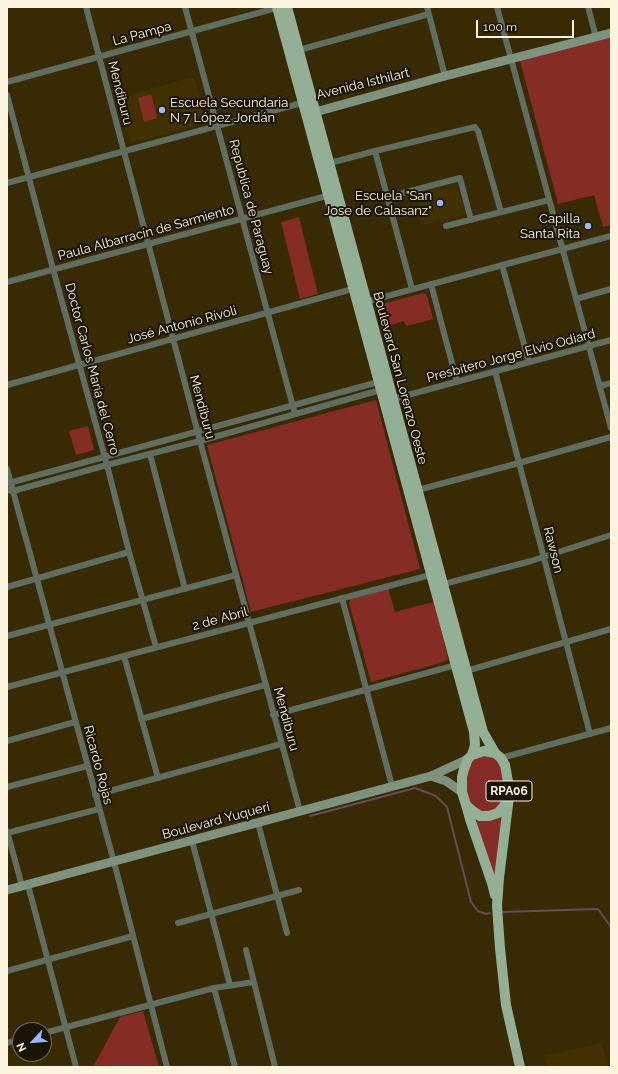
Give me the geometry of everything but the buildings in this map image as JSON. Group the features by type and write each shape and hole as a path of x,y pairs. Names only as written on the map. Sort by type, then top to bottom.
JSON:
{"main road":[{"name":"Boulevard San Lorenzo Oeste","path":"281,7 299,50 330,163 333,194"},
{"name":"Boulevard San Lorenzo Oeste","path":"281,7 304,105 333,194 435,573 466,671 483,732 498,756"},
{"name":"Avenida Isthilart","path":"304,105 320,111 445,76 611,33"},
{"name":"Boulevard San Lorenzo Oeste","path":"384,385 393,399 413,491"},
{"name":"Boulevard San Lorenzo Oeste","path":"439,585 456,665 474,732 475,745 470,757"},
{"path":"470,757 484,752 498,756"},
{"name":"RPA06","path":"498,756 505,765 509,787 499,878 498,906 500,948 506,1005 520,1067"},
{"name":"Boulevard Yuquerí","path":"7,890 431,776 470,757"},
{"name":"RPA06","path":"470,757 462,777 462,792 492,883 498,906"},
{"path":"431,776 446,780 462,792"},
{"name":"RPA06","path":"466,805 480,816 489,816 498,812 504,806 509,797"}],"street":[{"name":"Mendiburu","path":"86,7 197,431 300,811"},
{"name":"Republica de Paraguay","path":"185,7 269,313 295,414"},
{"name":"La Pampa","path":"7,82 281,7"},
{"path":"427,7 445,76"},
{"path":"497,7 611,428"},
{"path":"588,7 596,37"},
{"path":"299,50 429,14"},
{"name":"Doctor Carlos María del Cerro","path":"7,95 129,552 156,647"},
{"name":"Avenida Isthilart","path":"7,183 298,104 304,105"},
{"path":"330,163 474,127 478,131 500,212"},
{"path":"375,151 412,289"},
{"path":"388,197 460,178 471,220"},
{"name":"Paula Albarracín de Sarmiento","path":"7,282 333,194"},
{"path":"446,226 549,200"},
{"path":"362,302 611,236"},
{"path":"502,265 529,362"},
{"path":"431,284 457,382"},
{"name":"José Antonio Rívoli","path":"7,385 358,288"},
{"path":"576,299 611,289"},
{"name":"Presbítero Jorge Elvio Odiard","path":"393,399 611,340"},
{"name":"Rawson","path":"495,371 590,734"},
{"path":"600,386 611,383"},
{"path":"9,483 293,405 384,385"},
{"path":"10,490 200,441 295,414 384,385"},
{"path":"413,491 611,437"},
{"path":"150,454 185,589"},
{"name":"Ricardo Rojas","path":"7,469 10,490 49,625 114,862 167,1067"},
{"path":"439,585 531,561 611,534"},
{"path":"7,587 129,552"},
{"name":"2 de Abril","path":"7,687 435,573"},
{"path":"7,636 236,575"},
{"path":"342,598 392,786"},
{"path":"466,671 611,628"},
{"path":"124,656 158,778"},
{"path":"273,715 456,665"},
{"path":"141,718 265,685"},
{"path":"7,740 75,722"},
{"path":"498,756 611,728"},
{"path":"95,795 281,744"},
{"path":"7,788 87,766"},
{"path":"76,1067 48,959 7,832 99,809"},
{"path":"258,823 287,933"},
{"path":"192,841 230,985"},
{"path":"178,923 299,890"},
{"path":"7,971 133,936"},
{"path":"246,950 275,1067"},
{"path":"52,1031 214,988 254,982"},
{"path":"214,988 235,1067"}],"shaded area":[{"path":"611,37 611,225 603,227 594,195 558,204 520,61"},
{"name":"Escuela Secundaria N 7 López Jordán","path":"194,77 206,123 131,143 118,98"},
{"path":"151,94 157,118 144,122 138,98"},
{"name":"Escuela \"San Jose de Calasanz\"","path":"457,184 465,215 424,225 416,194"},
{"path":"299,217 318,294 300,299 281,222"},
{"path":"423,293 427,295 433,319 406,326 404,321 381,328 375,306"},
{"path":"376,400 420,569 251,612 207,445"},
{"path":"88,426 94,450 76,455 69,431"},
{"path":"388,588 395,612 434,602 448,659 447,661 371,682 349,603 351,597"},
{"path":"489,756 502,762 505,794 502,804 492,811 480,813 469,804 466,780 470,764 478,757"},
{"path":"502,814 496,873 491,873 474,816"},
{"path":"143,1011 159,1067 93,1067 120,1017"},
{"path":"602,1043 608,1067 548,1067 543,1056"}],"waterway":[{"path":"310,816 415,788 436,796 447,807 471,902 478,911 486,914 490,913"},
{"path":"502,912 598,909 611,927"}],"place":[{"name":"Escuela Secundaria N 7 López Jordán","path":"162,110"},
{"name":"Escuela \"San Jose de Calasanz\"","path":"440,203"},
{"name":"Capilla Santa Rita","path":"588,226"}]}
